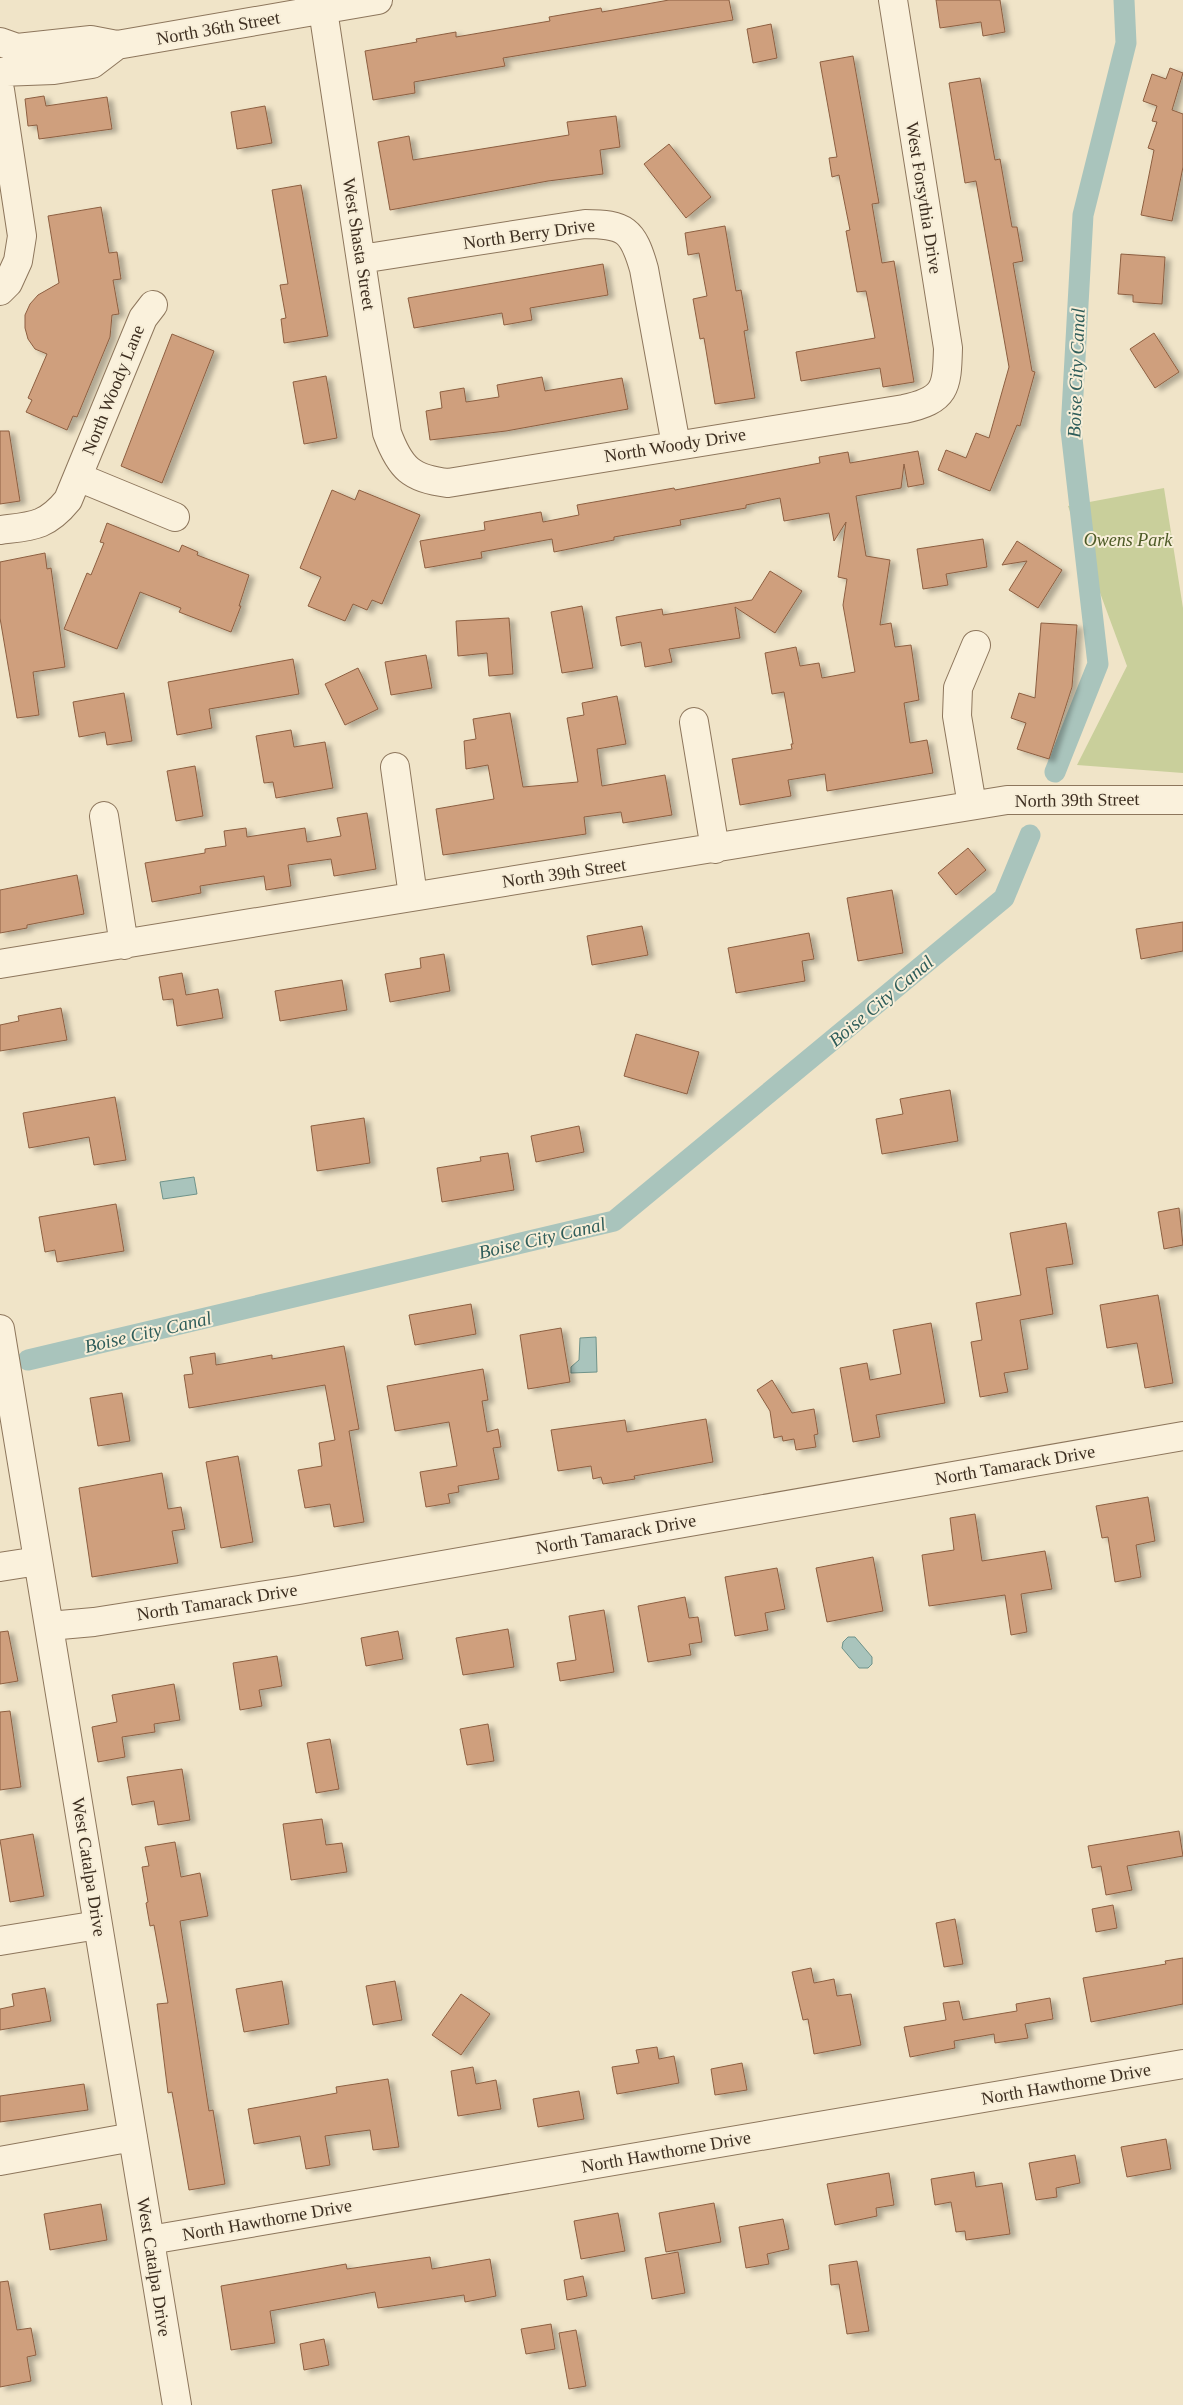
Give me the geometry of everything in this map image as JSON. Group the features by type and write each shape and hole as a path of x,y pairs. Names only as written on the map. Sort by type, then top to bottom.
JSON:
{"street":[{"name":"North 36th Street","path":"4,57 91,40 117,45 378,0"},
{"name":"West Forsythia Drive","path":"893,0 948,348 947,374 940,395"},
{"name":"West Shasta Street","path":"323,10 387,434 395,455 409,472"},
{"path":"0,90 22,236 18,261 8,283 0,291"},
{"name":"North Berry Drive","path":"361,260 585,224 606,224 626,230 638,247 644,269 676,445"},
{"name":"North Woody Lane","path":"0,530 41,524 58,513 68,500 142,318 153,305"},
{"name":"North Woody Drive","path":"409,472 427,481 448,482 904,408 926,404 940,395"},
{"name":"North Woody Lane","path":"78,477 176,516"},
{"path":"972,805 957,707 958,688 976,645"},
{"path":"694,722 715,849"},
{"path":"395,767 413,896"},
{"name":"North 39th Street","path":"0,964 413,896 715,849 1006,800 1183,800"},
{"path":"104,816 124,945"},
{"name":"West Catalpa Drive","path":"0,1329 177,2405"},
{"name":"North Tamarack Drive","path":"49,1626 94,1622 299,1590 1183,1436"},
{"path":"0,1567 38,1561"},
{"path":"0,1942 98,1925"},
{"name":"North Hawthorne Drive","path":"150,2240 1183,2064"},
{"path":"0,2161 133,2137"}],"green space":[{"name":"Owens Park","path":"1164,488 1183,608 1183,773 1077,765 1127,666 1068,506"}],"water":[{"path":"194,1177 197,1194 163,1199 160,1182"},
{"path":"596,1337 597,1372 571,1373 571,1367 579,1360 580,1338"},
{"path":"848,1637 855,1637 872,1657 872,1664 868,1668 859,1668 842,1648 843,1642"}],"building":[{"path":"669,0 729,0 733,20 503,58 505,66 414,82 415,93 373,100 365,51 417,42 416,39 456,32 456,37 550,21 549,17 601,8 602,12"},
{"path":"936,0 1000,0 1005,32 983,36 981,22 940,28"},
{"path":"771,24 777,58 753,63 747,29"},
{"path":"853,56 879,203 872,204 882,263 894,261 914,382 883,387 880,368 801,381 796,352 875,338 866,291 857,292 846,231 850,230 839,175 832,177 829,158 837,157 820,62"},
{"path":"1170,68 1183,73 1172,110 1183,114 1183,167 1172,221 1141,215 1154,150 1148,148 1157,122 1152,121 1157,106 1143,101 1152,74 1166,79"},
{"path":"980,78 995,160 1000,159 1012,227 1017,227 1023,261 1013,263 1032,371 1035,372 1020,426 1017,425 990,491 938,470 946,450 966,458 976,433 989,438 1009,367 976,181 965,183 949,83"},
{"path":"44,96 46,106 107,97 112,129 39,139 37,125 28,126 25,99"},
{"path":"265,106 272,143 237,149 231,112"},
{"path":"616,116 620,147 600,150 603,174 548,181 390,210 378,142 409,136 413,160 569,135 567,122"},
{"path":"669,144 711,197 686,218 644,164"},
{"path":"301,185 328,336 284,343 281,319 286,318 280,285 288,284 272,190"},
{"path":"101,207 109,253 117,252 121,279 113,280 119,314 112,315 110,337 77,417 73,416 67,430 26,412 32,400 28,398 47,354 35,349 28,339 25,328 25,315 30,304 38,295 59,283 48,216"},
{"path":"725,226 736,291 741,290 748,330 744,331 755,398 715,404 704,338 700,339 693,299 707,296 699,253 688,255 685,233"},
{"path":"1121,254 1165,257 1162,304 1133,302 1133,295 1118,294"},
{"path":"603,264 608,295 530,308 532,320 504,325 502,313 414,328 408,298"},
{"path":"1154,333 1179,372 1155,388 1130,349"},
{"path":"172,334 214,351 162,483 121,466"},
{"path":"326,376 337,438 304,444 293,382"},
{"path":"542,377 545,391 622,378 628,409 506,431 430,440 426,411 442,408 440,392 464,388 466,402 499,397 497,385"},
{"path":"0,431 9,431 20,501 0,504"},
{"path":"918,451 924,484 908,487 904,464 901,488 856,496 866,556 890,560 880,625 891,623 895,647 911,645 919,700 904,703 910,743 927,740 933,773 827,791 825,774 788,780 791,796 740,805 732,759 792,749 791,744 793,744 784,692 772,694 765,653 796,647 800,666 819,663 822,678 855,672 843,605 847,579 838,577 846,522 834,541 829,513 784,521 780,498 746,505 746,508 680,520 681,525 614,537 614,540 554,552 552,539 481,552 482,558 425,568 420,541 485,530 484,522 541,512 543,522 579,515 577,505 674,488 675,490 820,463 819,457 848,452 850,463"},
{"path":"332,490 355,500 359,490 420,515 382,604 372,600 367,610 353,604 345,621 308,606 321,577 300,568"},
{"path":"107,523 179,552 182,545 198,552 197,555 249,575 239,606 241,606 231,632 179,612 181,608 140,592 117,649 64,629 87,573 91,575 104,543 100,542"},
{"path":"983,539 987,567 946,574 948,585 923,589 917,549"},
{"path":"1017,541 1062,570 1038,608 1009,590 1027,561 1002,565"},
{"path":"45,553 47,569 51,568 65,667 33,672 39,715 17,718 0,618 0,562"},
{"path":"770,571 802,591 775,633 735,607 740,638 669,649 672,662 645,667 641,642 621,646 616,617 662,609 663,615 752,600"},
{"path":"582,606 593,668 562,673 551,612"},
{"path":"509,618 513,674 489,676 487,653 458,656 456,621"},
{"path":"1041,623 1077,625 1072,687 1049,759 1017,749 1026,723 1011,718 1019,693 1035,698"},
{"path":"426,655 432,688 391,695 385,662"},
{"path":"293,659 299,694 209,709 212,728 177,735 168,682"},
{"path":"358,668 378,709 345,725 325,684"},
{"path":"124,693 132,741 107,745 105,732 79,737 73,702"},
{"path":"617,696 626,744 597,749 602,786 665,775 672,815 623,823 621,812 584,817 586,834 443,855 436,809 494,799 488,765 466,769 464,741 476,739 473,719 510,713 523,787 578,782 567,718 584,715 582,703"},
{"path":"291,730 294,747 325,742 333,788 276,798 273,782 264,783 256,736"},
{"path":"195,766 203,816 176,821 167,771"},
{"path":"367,813 376,869 334,876 331,859 288,865 291,886 266,890 264,876 200,886 201,893 152,902 145,863 205,853 205,849 226,846 224,831 246,828 247,837 305,828 307,842 341,836 337,818"},
{"path":"968,848 986,870 956,895 938,873"},
{"path":"77,875 84,914 27,925 27,928 0,933 0,890"},
{"path":"892,890 903,953 858,961 847,898"},
{"path":"1183,922 1183,951 1141,959 1136,929"},
{"path":"642,926 648,955 592,965 587,936"},
{"path":"809,933 814,959 802,961 805,981 736,993 728,948"},
{"path":"444,954 450,991 390,1002 385,974 421,968 420,958"},
{"path":"182,973 186,995 218,989 223,1018 177,1026 173,999 163,1000 159,977"},
{"path":"342,980 347,1010 280,1021 275,991"},
{"path":"61,1008 67,1040 0,1051 0,1025 19,1021 18,1016"},
{"path":"636,1034 699,1052 687,1094 624,1076"},
{"path":"950,1090 958,1141 882,1154 876,1119 903,1114 900,1099"},
{"path":"115,1097 126,1160 94,1165 89,1137 29,1148 23,1113"},
{"path":"364,1118 370,1163 317,1171 311,1126"},
{"path":"579,1126 584,1152 536,1162 531,1136"},
{"path":"508,1153 514,1190 442,1202 437,1168 481,1161 480,1157"},
{"path":"116,1204 124,1251 57,1262 55,1250 45,1252 39,1217"},
{"path":"1179,1208 1183,1245 1164,1249 1158,1212"},
{"path":"1066,1223 1073,1264 1046,1268 1053,1314 1020,1320 1028,1369 1004,1373 1008,1392 980,1397 971,1342 982,1340 976,1303 1021,1295 1010,1233"},
{"path":"1158,1295 1173,1383 1145,1388 1137,1343 1107,1348 1100,1305"},
{"path":"471,1304 476,1334 415,1345 409,1315"},
{"path":"931,1323 945,1403 876,1415 880,1437 853,1442 840,1368 867,1363 870,1380 901,1374 893,1330"},
{"path":"561,1328 570,1382 528,1389 520,1335"},
{"path":"344,1346 359,1429 349,1431 364,1522 334,1527 330,1504 305,1508 298,1470 322,1466 319,1443 335,1440 325,1385 189,1408 184,1375 193,1374 190,1357 215,1353 216,1365 272,1355 272,1359"},
{"path":"483,1369 488,1400 482,1401 487,1432 498,1429 501,1447 493,1448 499,1479 458,1486 459,1492 448,1494 450,1503 426,1507 420,1472 457,1466 449,1422 395,1431 387,1386"},
{"path":"772,1380 792,1413 814,1409 818,1434 814,1435 816,1447 796,1450 794,1439 783,1441 782,1436 774,1438 770,1411 757,1390"},
{"path":"122,1393 130,1441 98,1446 90,1398"},
{"path":"706,1419 713,1462 634,1476 635,1479 603,1484 601,1477 593,1479 591,1466 558,1471 551,1430 625,1420 627,1432"},
{"path":"238,1456 253,1542 221,1548 206,1462"},
{"path":"162,1473 168,1509 181,1507 185,1529 172,1531 178,1563 92,1577 79,1488"},
{"path":"1148,1497 1155,1541 1136,1545 1141,1577 1115,1582 1108,1537 1102,1538 1096,1506"},
{"path":"975,1514 982,1561 1045,1551 1052,1589 1021,1594 1027,1632 1011,1635 1005,1595 929,1606 922,1555 954,1550 950,1518"},
{"path":"873,1557 883,1611 827,1622 816,1568"},
{"path":"777,1568 785,1609 765,1613 768,1630 735,1636 725,1577"},
{"path":"685,1597 689,1618 698,1617 702,1642 689,1644 691,1655 648,1662 638,1606"},
{"path":"604,1610 614,1672 560,1681 557,1663 576,1660 569,1616"},
{"path":"508,1629 514,1667 463,1675 456,1638"},
{"path":"8,1631 18,1681 0,1684 0,1632"},
{"path":"398,1631 403,1659 366,1666 361,1638"},
{"path":"277,1656 282,1686 259,1690 262,1706 240,1710 233,1663"},
{"path":"174,1684 180,1720 154,1724 155,1732 122,1737 125,1757 98,1762 92,1727 117,1722 112,1695"},
{"path":"10,1711 21,1787 0,1790 0,1712"},
{"path":"488,1724 494,1761 467,1765 460,1729"},
{"path":"330,1739 339,1789 316,1793 307,1743"},
{"path":"182,1769 190,1820 158,1825 154,1801 132,1805 127,1777"},
{"path":"322,1819 326,1845 342,1843 347,1872 291,1880 283,1824"},
{"path":"1179,1831 1183,1856 1127,1866 1132,1890 1106,1895 1101,1866 1092,1868 1088,1846"},
{"path":"33,1834 44,1896 10,1902 0,1840"},
{"path":"175,1842 181,1877 200,1873 208,1916 180,1921 209,2111 213,2110 225,2184 189,2190 172,2092 168,2093 157,2004 168,2003 154,1925 150,1926 142,1867 149,1866 145,1847"},
{"path":"1113,1905 1117,1928 1096,1932 1092,1909"},
{"path":"955,1919 963,1964 944,1967 936,1923"},
{"path":"1183,1958 1183,2004 1091,2022 1083,1978 1166,1964 1165,1961"},
{"path":"811,1968 814,1983 834,1979 837,1996 851,1994 861,2045 814,2054 808,2019 803,2020 792,1972"},
{"path":"282,1981 289,2024 244,2032 236,1989"},
{"path":"395,1981 402,2020 373,2025 366,1986"},
{"path":"45,1988 51,2021 0,2030 0,2009 14,2006 12,1994"},
{"path":"461,1994 490,2014 461,2055 432,2035"},
{"path":"1050,1998 1053,2019 1025,2024 1028,2038 995,2043 994,2034 954,2041 955,2048 910,2057 904,2027 946,2020 943,2003 959,2001 963,2020 1017,2011 1016,2004"},
{"path":"657,2047 659,2059 674,2056 679,2083 617,2094 612,2067 639,2063 636,2050"},
{"path":"742,2063 747,2090 715,2095 711,2069"},
{"path":"473,2067 476,2084 496,2080 501,2109 458,2116 451,2071"},
{"path":"388,2079 399,2147 373,2150 370,2130 325,2136 330,2165 306,2169 300,2136 254,2144 248,2109 337,2093 336,2087"},
{"path":"84,2084 88,2110 0,2122 0,2096"},
{"path":"579,2091 584,2119 538,2127 533,2099"},
{"path":"1166,2139 1171,2169 1127,2177 1121,2147"},
{"path":"1075,2155 1080,2183 1056,2188 1057,2197 1036,2200 1029,2163"},
{"path":"974,2172 976,2187 1002,2183 1010,2234 966,2240 965,2231 956,2232 951,2202 935,2205 931,2179"},
{"path":"889,2173 894,2205 876,2208 877,2216 835,2225 827,2184"},
{"path":"714,2203 721,2242 666,2252 659,2213"},
{"path":"101,2204 107,2240 50,2250 44,2214"},
{"path":"618,2213 625,2251 581,2259 574,2221"},
{"path":"783,2219 789,2249 767,2254 769,2264 746,2268 739,2227"},
{"path":"678,2252 685,2293 652,2299 645,2258"},
{"path":"430,2257 432,2269 490,2259 496,2296 465,2302 464,2295 378,2308 375,2292 270,2311 275,2343 231,2350 221,2286 346,2264 347,2269"},
{"path":"857,2261 869,2331 847,2334 839,2284 831,2285 829,2265"},
{"path":"583,2276 587,2296 567,2300 564,2280"},
{"path":"8,2281 17,2330 31,2328 36,2355 27,2357 31,2381 0,2387 0,2282"},
{"path":"551,2324 555,2349 526,2354 521,2329"},
{"path":"576,2330 586,2386 569,2389 559,2333"},
{"path":"324,2339 329,2365 304,2370 300,2344"}],"waterway":[{"name":"Boise City Canal","path":"1055,772 1098,664 1071,430 1083,215 1126,43 1124,0"},
{"name":"Boise City Canal","path":"28,1360 614,1221 1004,898 1030,835"}]}
